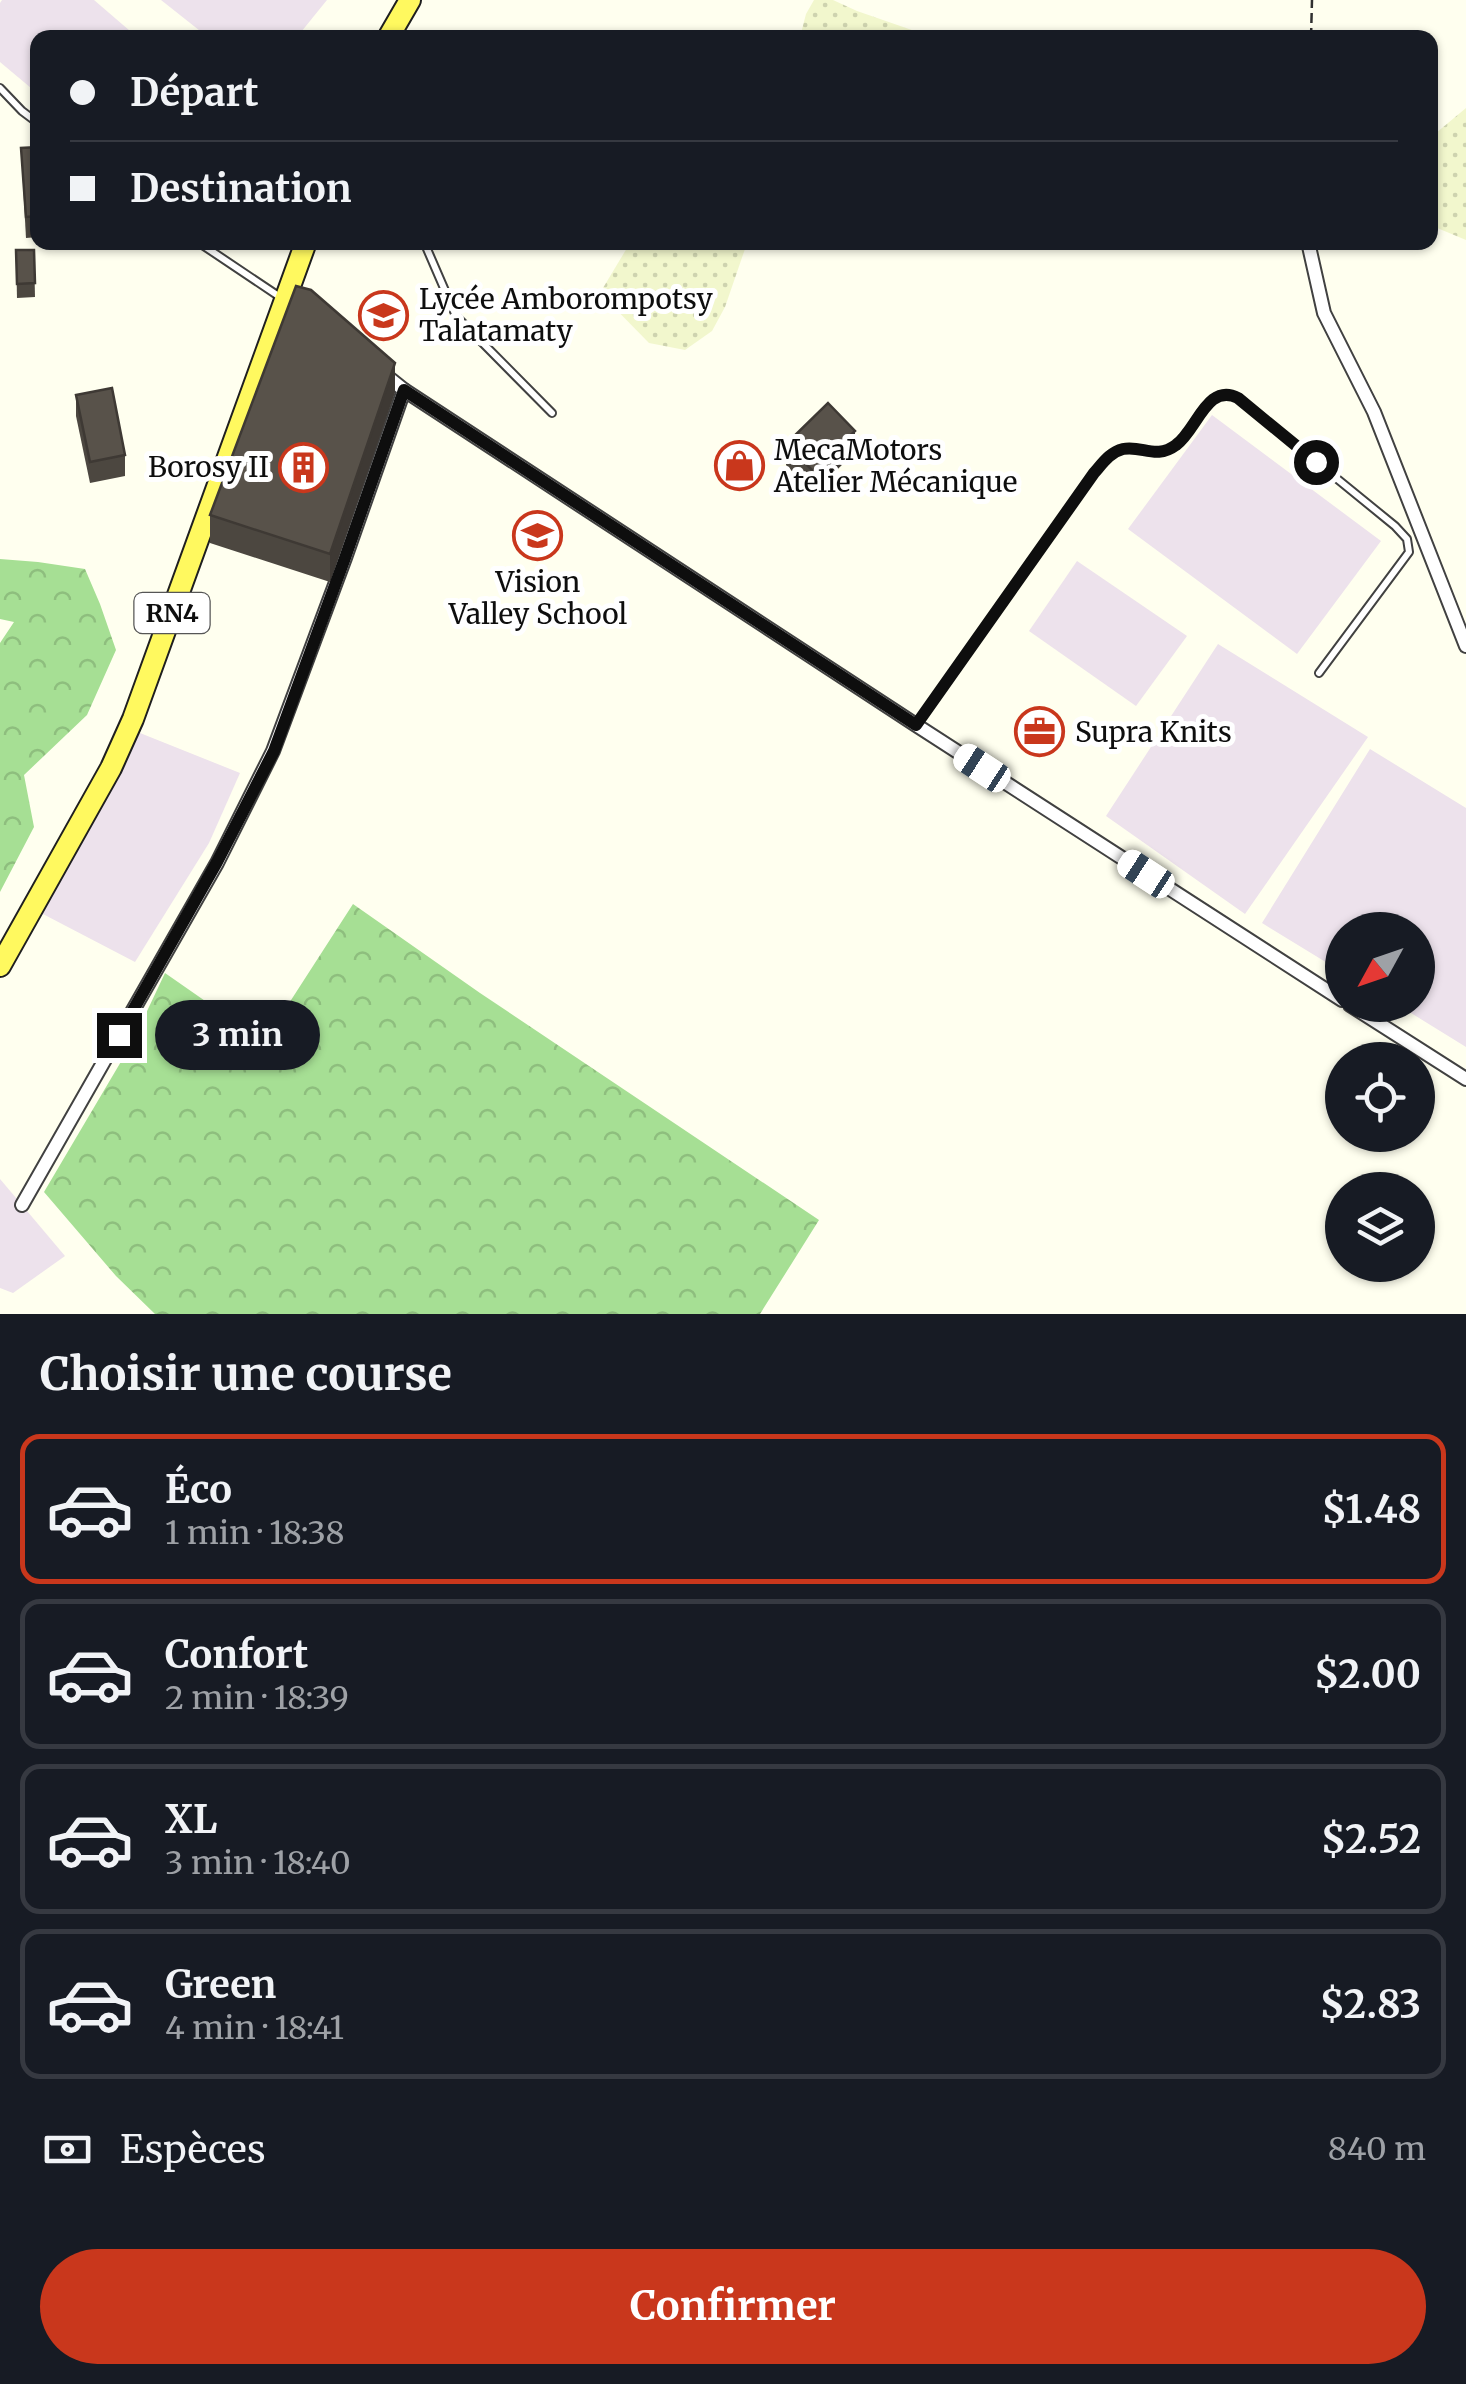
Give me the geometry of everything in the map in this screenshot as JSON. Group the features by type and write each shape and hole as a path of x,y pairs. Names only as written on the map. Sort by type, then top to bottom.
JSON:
{"main road":[{"path":"393,30 410,0"},
{"name":"RN4","path":"0,966 111,768 133,719 292,305 304,250"}],"street":[{"path":"1310,250 1324,313 1374,412 1466,646"},
{"path":"374,366 404,390 1325,989"},
{"path":"22,1205 217,862 274,751 404,390"},
{"path":"1377,1022 1466,1079"}],"lane":[{"path":"0,88 30,118"},
{"path":"210,250 292,305"},
{"path":"427,250 456,316 552,413"},
{"path":"916,725 1111,454 1126,448 1161,452 1176,445 1207,406 1218,395 1228,393 1407,539 1409,552 1319,673"}],"path":[{"path":"1311,30 1312,0"}],"shaded area":[{"path":"94,0 129,30 30,30 30,87 0,62 0,3"},
{"path":"161,0 327,0 303,30 199,30"},
{"path":"1212,415 1381,541 1297,654 1128,529"},
{"path":"1077,561 1187,636 1136,706 1029,631"},
{"path":"1218,644 1368,737 1245,914 1106,816"},
{"path":"135,731 240,773 209,843 135,962 41,913"},
{"path":"1370,749 1466,808 1466,1047 1426,1022 1435,1022 1435,912 1325,912 1325,962 1262,923"},
{"path":"0,1179 65,1256 13,1293 0,1288"}],"green space":[{"path":"814,0 833,0 912,30 802,30"},
{"path":"1466,108 1466,240 1438,228 1438,131"},
{"path":"626,250 745,250 725,307 712,331 685,350 649,343 600,293"},
{"path":"0,559 85,569 116,650 87,715 24,775 34,827 0,892 0,643 14,622 0,619"},
{"path":"353,904 819,1220 760,1314 155,1314 116,1276 44,1192 132,1043 165,973 264,1042"}],"building":[{"path":"30,147 30,217 26,217 21,148"},
{"path":"16,250 34,250 35,283 17,284"},
{"name":"Borosy II","path":"296,286 311,290 395,363 330,554 210,515"},
{"path":"112,388 125,455 90,462 76,395"},
{"path":"828,403 855,431 813,471 786,444"}],"place":[{"name":"Lycée Amborompotsy Talatamaty","path":"384,315"},
{"name":"MecaMotors Atelier Mécanique","path":"739,466"},
{"name":"Borosy II","path":"304,467"},
{"name":"Vision Valley School","path":"538,535"},
{"name":"Supra Knits","path":"1040,732"}],"route":[{"path":"119,1035 217,862 274,751 404,390 916,725 1111,454 1126,448 1161,452 1176,445 1218,395 1228,393 1316,462"}]}
